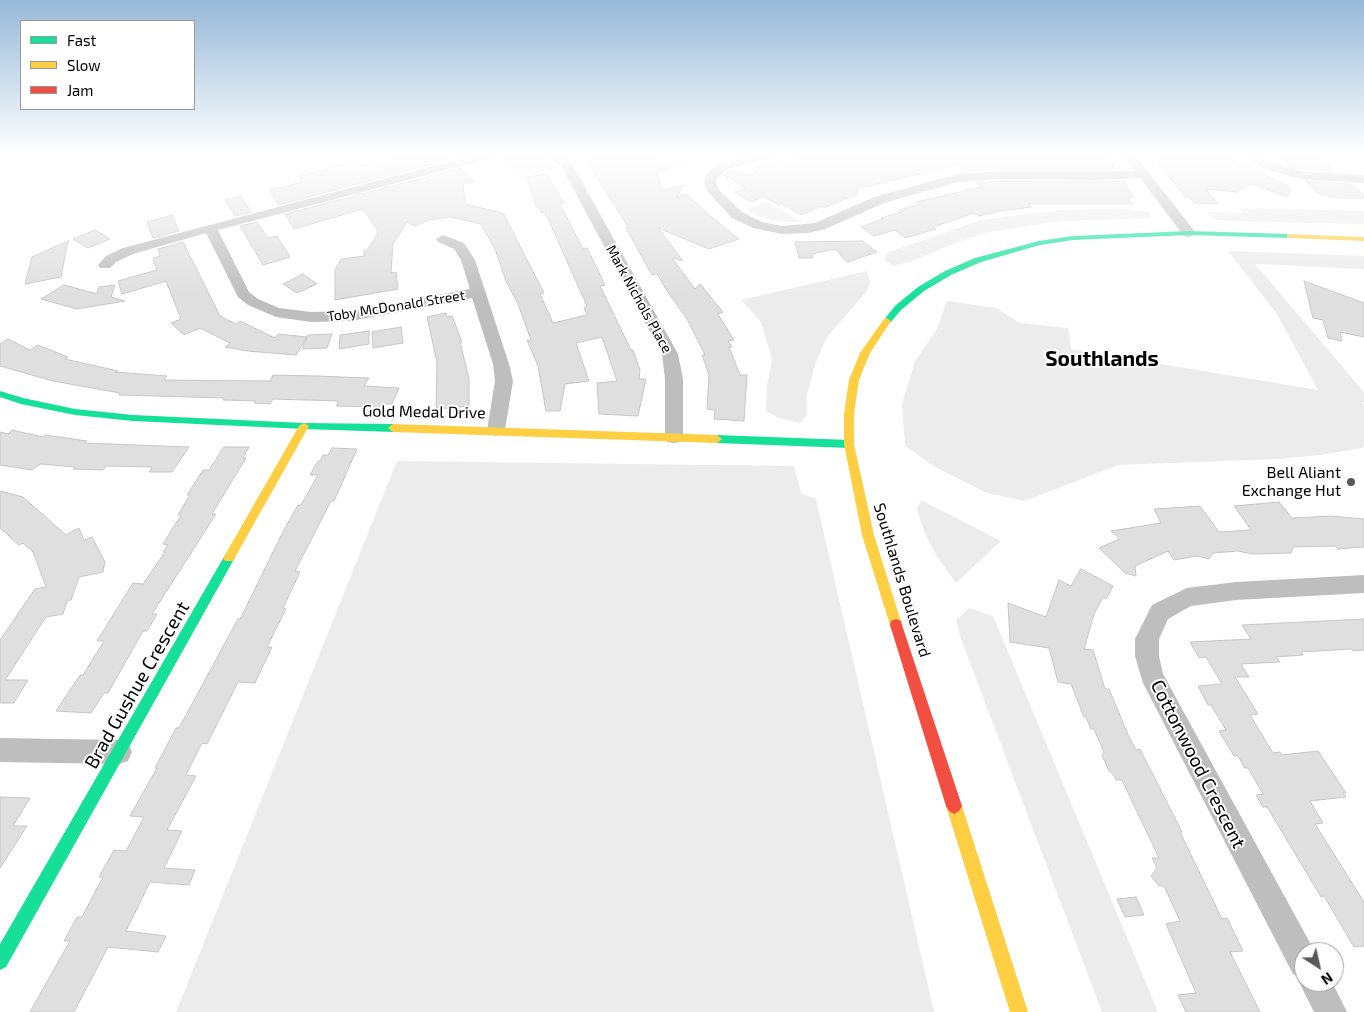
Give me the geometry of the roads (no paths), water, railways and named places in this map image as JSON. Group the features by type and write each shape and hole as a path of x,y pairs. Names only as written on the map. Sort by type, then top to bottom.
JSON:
{"main road":[{"name":"Southlands Boulevard","path":"1019,1012 868,534 849,444 848,414 854,380 865,353 878,330 921,289 948,273 978,260 1039,244 1073,238 1189,233 1364,239"},
{"name":"Gold Medal Drive","path":"0,394 47,407 98,415 304,426 496,430 849,444"},
{"name":"Brad Gushue Crescent","path":"0,961 304,426"}],"street":[{"path":"105,265 111,259 128,251 312,201"},
{"name":"Mark Nichols Place","path":"586,201 670,354 674,379 674,437"},
{"path":"723,201 737,215 758,225 782,230 808,229 820,226 875,201"},
{"path":"1164,201 1189,233"},
{"name":"Toby McDonald Street","path":"210,228 243,294 253,302 276,312 310,317 343,316 478,292"},
{"path":"443,239 452,242 463,251 468,260 501,364 504,381 496,430"},
{"name":"Cottonwood Crescent","path":"1294,945 1158,690 1151,675 1147,656 1147,639 1160,612 1187,597 1236,591 1364,584"},
{"path":"0,750 119,752"},
{"path":"1320,992 1331,1012"}],"place":[{"name":"Bell Aliant Exchange Hut","path":"1351,482"}],"district":[{"name":"Southlands","path":"1102,359"}]}
